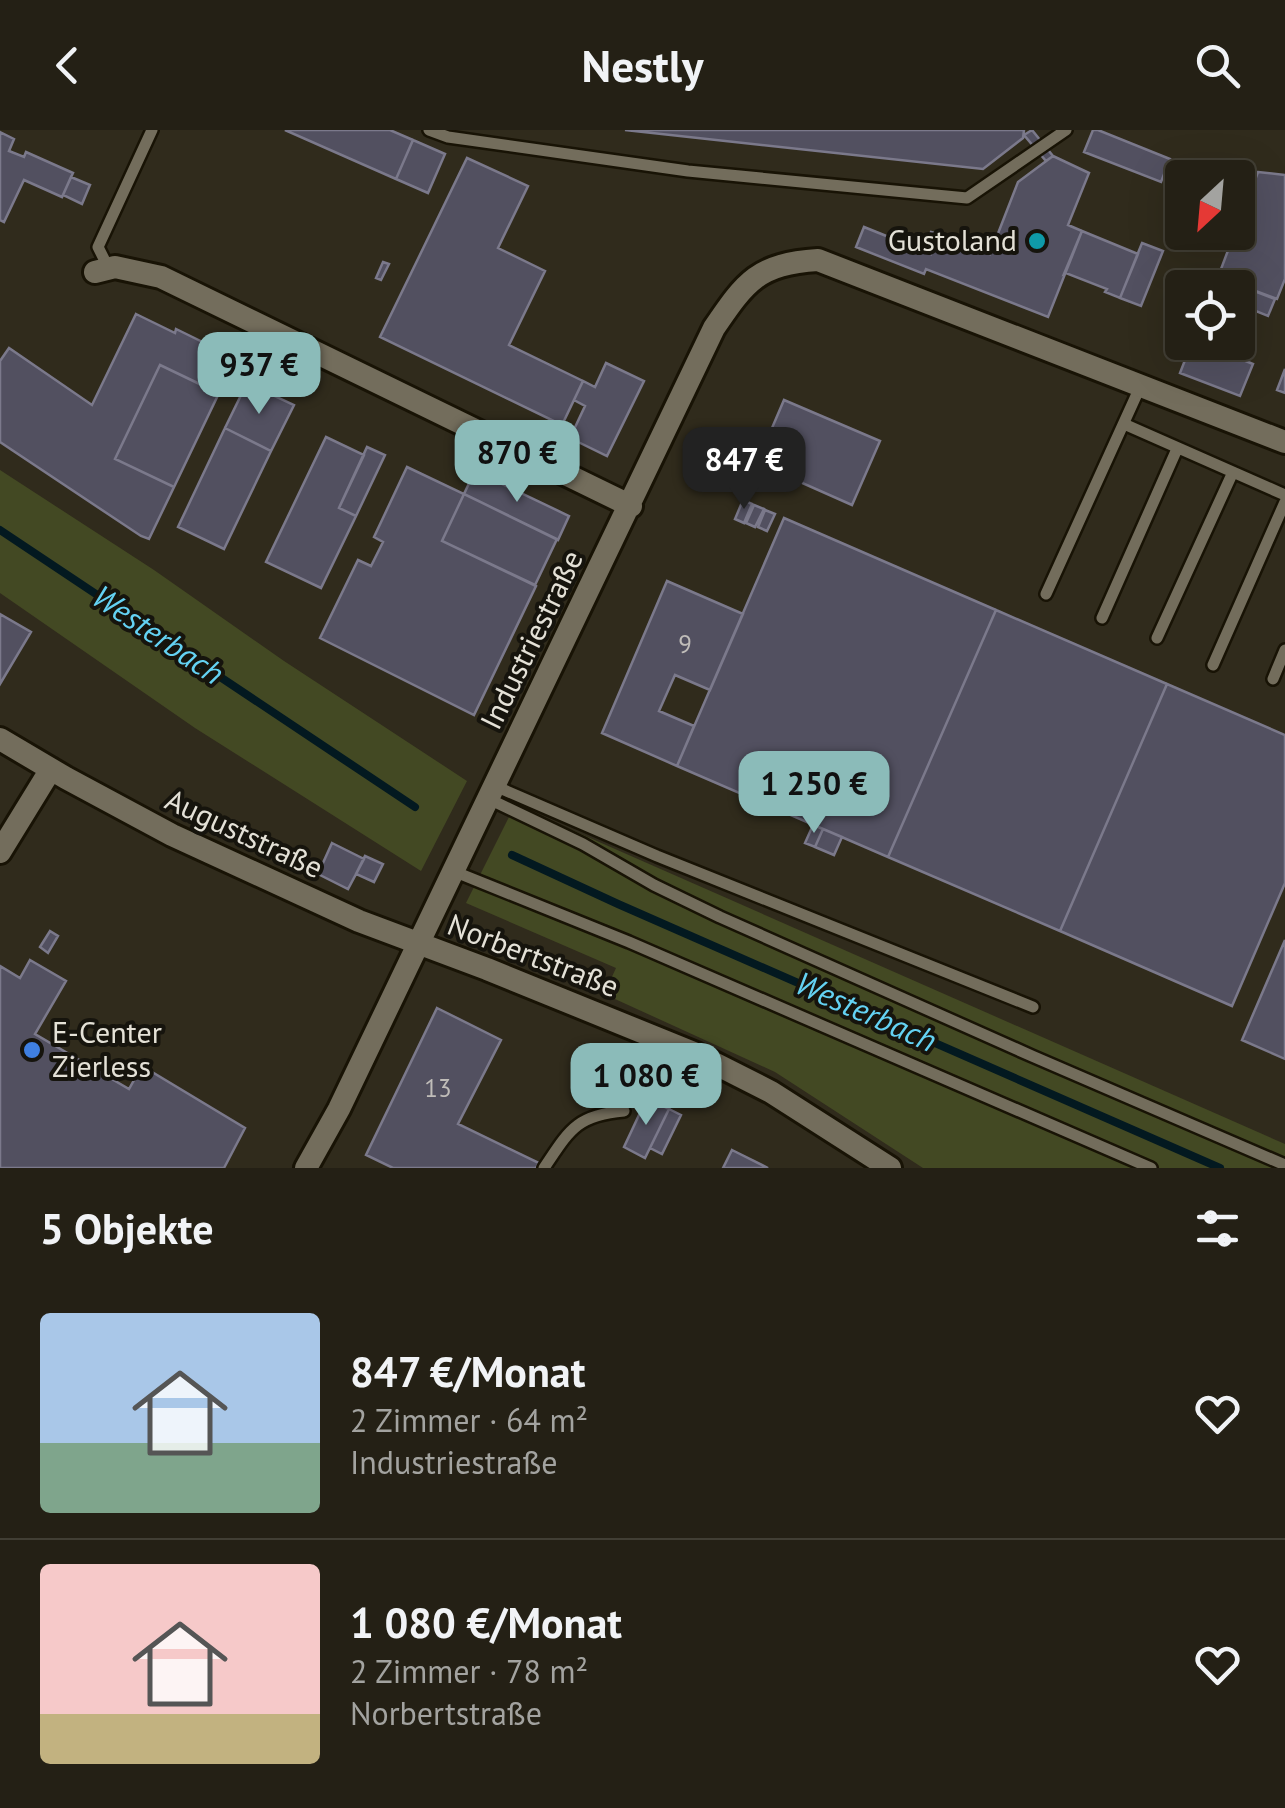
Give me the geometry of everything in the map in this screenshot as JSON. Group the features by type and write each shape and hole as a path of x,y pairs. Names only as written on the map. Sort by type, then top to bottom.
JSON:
{"street":[{"name":"Industriestraße","path":"313,1166 714,328 735,298 758,275 787,262 818,260 1285,442"},
{"path":"102,270 114,267 160,277 630,506"},
{"name":"Auguststraße","path":"0,738 172,835 359,921 417,943"},
{"path":"0,852 51,769"},
{"name":"Norbertstraße","path":"417,943 696,1054 771,1092 890,1168"}],"lane":[{"path":"102,270 98,246 152,130"},
{"path":"428,130 448,137 688,172 967,198 1066,130"},
{"path":"1046,594 1142,386"},
{"path":"1124,424 1285,498 1213,666"},
{"path":"1102,618 1177,449"},
{"path":"1157,638 1232,472"},
{"path":"1273,680 1285,650"},
{"path":"492,792 1033,1007"},
{"path":"492,792 654,886 720,917 1285,1164"},
{"path":"453,871 629,942 1152,1168"},
{"path":"544,1168 571,1128 601,1113 624,1111"}],"green space":[{"path":"0,470 467,781 421,871 195,728 0,593"},
{"path":"515,805 1285,1144 1285,1168 923,1168 775,1072 604,994 616,968 466,903"}],"building":[{"path":"285,130 390,130 413,140 396,179"},
{"name":"Gustoland","path":"625,130 1024,130 1023,138 983,169"},
{"path":"1032,130 1053,156 1046,161 1024,135"},
{"path":"1093,130 1098,130 1170,159 1165,160 1161,182 1084,152"},
{"path":"0,132 14,139 9,151 24,157 26,152 73,173 62,197 24,180 4,222 0,220"},
{"path":"413,140 445,154 428,193 396,179"},
{"name":"Gustoland","path":"1053,156 1089,173 1068,225 1082,231 1048,317 926,269 924,274 856,247 864,227 931,254 939,233 990,254 1018,182"},
{"path":"467,158 528,186 498,248 545,271 509,345 583,381 562,425 380,337"},
{"path":"1258,172 1285,175 1285,279 1277,299 1255,291 1255,270 1221,270 1228,250 1255,250"},
{"path":"71,177 90,185 82,204 63,195"},
{"path":"1082,231 1138,254 1120,298 1105,292 1107,289 1064,274"},
{"path":"931,232 939,234 931,254 924,251"},
{"path":"1142,243 1163,251 1141,306 1120,298"},
{"path":"383,262 389,264 381,280 376,278"},
{"path":"1255,291 1275,299 1268,316 1255,311"},
{"path":"136,314 231,356 214,391 160,365 115,459 174,487 149,539 0,442 0,361 9,348 92,405"},
{"path":"1185,360 1243,360 1253,364 1240,396 1180,373"},
{"path":"606,363 644,381 607,456 570,438 585,406 574,400 583,381 595,387"},
{"path":"160,365 219,393 174,487 115,459"},
{"path":"1285,369 1285,393 1277,390"},
{"path":"247,383 294,405 271,451 225,428"},
{"path":"784,400 880,441 852,505 757,463"},
{"path":"225,428 271,451 224,549 178,527"},
{"path":"326,437 364,455 339,508 356,516 321,588 266,562"},
{"path":"367,447 385,455 356,516 339,508"},
{"path":"407,467 464,494 442,541 536,586 474,715 320,638 358,560 371,566 383,542 374,537"},
{"path":"475,471 569,516 558,540 464,494"},
{"path":"464,494 557,539 535,585 442,541"},
{"path":"743,500 752,504 744,523 735,519"},
{"path":"754,505 764,509 755,527 746,523"},
{"path":"765,510 775,514 767,531 758,527"},
{"path":"784,518 996,610 888,857 677,766"},
{"path":"667,581 743,614 710,690 675,675 659,711 694,726 677,766 602,733"},
{"path":"996,610 1167,684 1060,931 888,857"},
{"path":"0,614 31,632 0,684"},
{"path":"1167,684 1285,735 1285,883 1232,1006 1060,931"},
{"path":"813,825 823,829 815,847 805,843"},
{"path":"823,829 842,837 834,855 815,847"},
{"path":"332,843 364,859 348,889 318,874"},
{"path":"365,856 383,864 374,882 356,874"},
{"path":"50,931 58,936 48,953 40,947"},
{"path":"1285,940 1285,1059 1242,1040"},
{"name":"E-Center Zierless","path":"30,960 66,981 35,1034 129,1089 142,1066 245,1128 224,1168 0,1168 0,966 20,978"},
{"path":"437,1008 501,1040 458,1124 539,1163 536,1168 393,1168 366,1155"},
{"path":"599,1046 680,1087 669,1109 602,1076 596,1088 582,1081"},
{"path":"647,1098 669,1109 645,1158 624,1147"},
{"path":"669,1109 681,1115 662,1154 650,1148"},
{"path":"732,1150 768,1168 723,1168"}],"waterway":[{"name":"Westerbach","path":"0,530 415,807"},
{"name":"Westerbach","path":"512,855 1220,1168"}],"place":[{"name":"Gustoland","path":"1037,241"},
{"name":"E-Center Zierless","path":"32,1050"}]}
